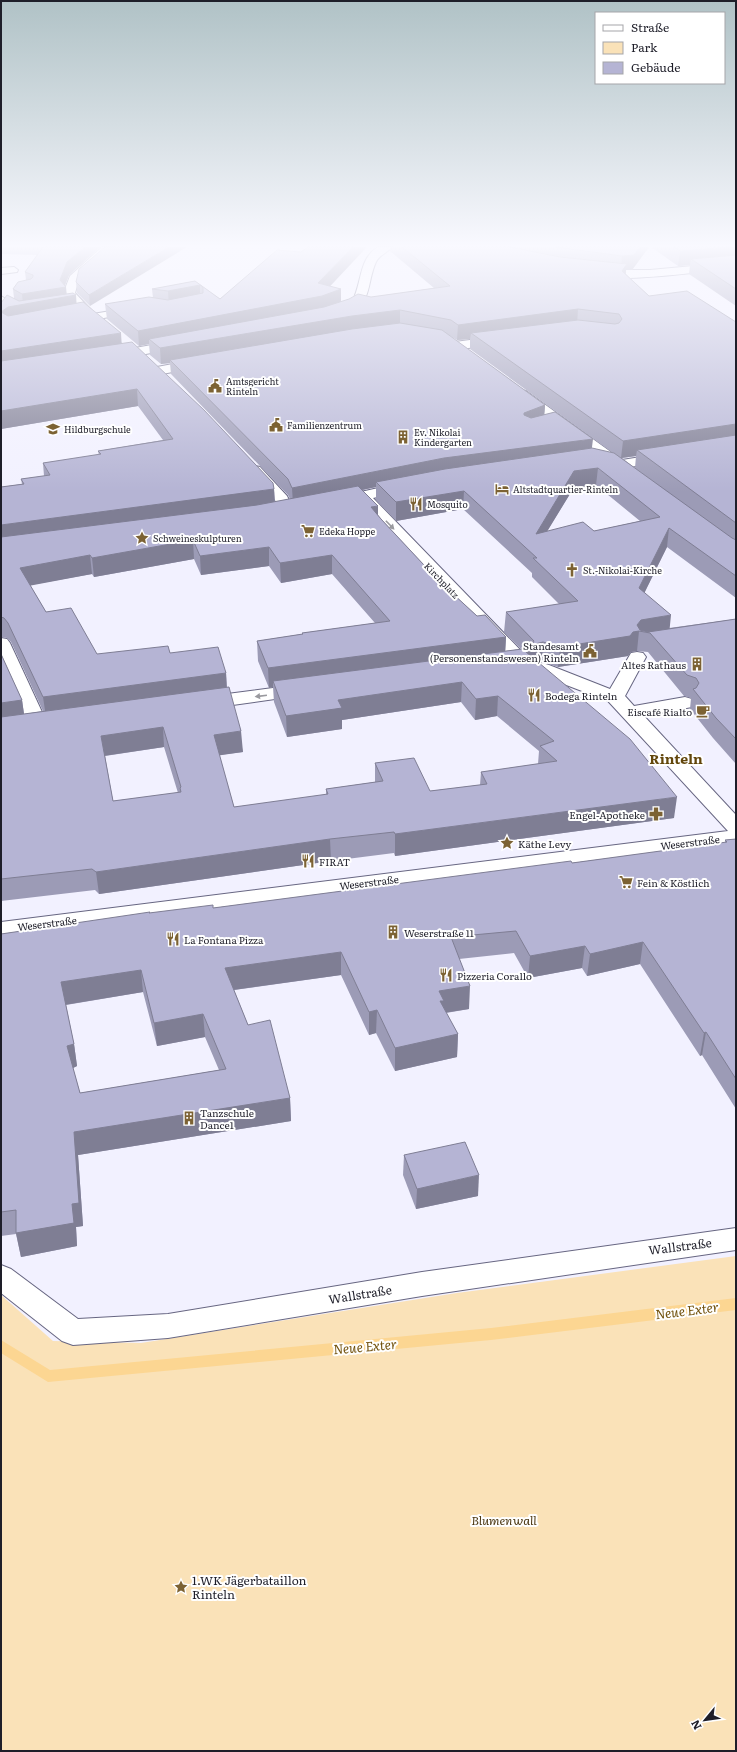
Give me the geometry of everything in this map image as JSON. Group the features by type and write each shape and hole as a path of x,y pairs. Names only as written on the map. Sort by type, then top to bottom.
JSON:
{"street":[{"path":"472,358 450,343 508,339"},
{"path":"99,358 131,348 195,342"},
{"path":"131,348 168,381"},
{"path":"157,371 211,361"},
{"path":"509,385 636,478"},
{"path":"582,461 590,460 618,465 679,455"},
{"path":"244,459 282,499 287,511"},
{"path":"324,504 420,484"},
{"name":"Kirchplatz","path":"362,497 522,662 499,665"},
{"path":"1,644 46,724 16,728"},
{"path":"615,697 637,657"},
{"path":"542,669 615,697 736,827"},
{"path":"183,706 317,689"},
{"path":"630,713 685,703"},
{"name":"Weserstraße","path":"1,929 736,836"},
{"name":"Wallstraße","path":"1,1277 73,1332 168,1326 445,1281 736,1239"}],"lane":[{"path":"543,424 560,422"}],"green space":[{"name":"Blumenwall","path":"736,1256 736,1751 1,1751 1,1295 53,1341 141,1343 457,1293"}],"building":[{"path":"1,329 116,329 121,333 1,351"},
{"path":"135,329 150,329 138,331"},
{"path":"205,329 275,329 160,348 149,339"},
{"path":"352,329 442,330 545,405 524,413 524,415 531,418 555,412 593,439 444,458 292,488 288,479 170,360"},
{"path":"506,329 736,329 736,424 623,441 471,333"},
{"path":"132,342 204,410 273,483 274,489 1,525 1,487 24,484 21,479 50,475 43,463 101,454 98,451 173,439 137,389 1,411 1,361"},
{"path":"736,435 736,523 637,450"},
{"path":"592,448 614,453 736,540 736,576 669,528 639,588 671,615 641,620 637,625 640,630 648,632 736,619 736,739 716,718 693,689 696,688 699,683 696,678 687,675 650,633 639,631 633,632 630,636 560,647 543,642 535,644 534,651 526,652 630,739 677,797 395,834 394,832 330,839 96,872 92,869 1,879 1,717 229,687 241,731 214,735 234,807 328,794 326,789 383,781 375,763 414,758 430,791 487,784 481,772 557,761 540,746 554,741 498,696 476,699 462,682 338,700 342,708 286,716 273,681 530,648 534,641 506,612 578,601 533,558 537,558 464,491 396,502 376,482 445,469","holes":["598,468 660,517 594,531 583,522 536,534 574,471","163,727 181,787 181,792 113,801 101,736"]},
{"path":"358,486 378,506 371,507 381,519 438,580 477,616 485,615 506,637 268,668 257,641 303,634 302,633 390,621 332,555 280,563 269,547 200,556 193,540 92,558 90,555 20,568 46,612 71,608 97,654 168,646 170,653 218,647 226,673 43,697 8,623 1,617 1,537 257,505"},
{"path":"1,654 22,700 1,703"},
{"path":"736,839 736,1079 706,1032 704,1033 643,942 590,954 585,946 530,956 516,931 451,937 470,986 439,991 444,1001 440,1001 458,1034 395,1048 377,1010 369,1012 341,952 225,968 248,1025 270,1020 290,1098 74,1132 79,1203 72,1204 74,1223 16,1233 16,1210 1,1212 1,934 150,912 149,913 213,905 213,908 571,861 572,863 727,842 725,840","holes":["141,970 154,1023 203,1014 226,1069 80,1093 67,1046 74,1044 61,982"]},
{"path":"465,1142 479,1175 417,1189 404,1155"}],"waterway":[{"name":"Neue Exter","path":"1,1346 48,1376 491,1334 736,1304"}],"place":[{"name":"Amtsgericht Rinteln","path":"215,386"},
{"name":"Familienzentrum","path":"276,425"},
{"name":"Hildburgschule","path":"53,429"},
{"name":"Ev. Nikolai Kindergarten","path":"403,437"},
{"name":"Altstadtquartier-Rinteln","path":"502,489"},
{"name":"Mosquito","path":"416,504"},
{"name":"Edeka Hoppe","path":"308,531"},
{"name":"Schweineskulpturen","path":"142,538"},
{"name":"St.-Nikolai-Kirche","path":"572,570"},
{"name":"Standesamt (Personenstandswesen) Rinteln","path":"590,651"},
{"name":"Altes Rathaus","path":"697,664"},
{"name":"Bodega Rinteln","path":"534,695"},
{"name":"Eiscafé Rialto","path":"703,711"},
{"name":"Engel-Apotheke","path":"656,814"},
{"name":"Käthe Levy","path":"507,843"},
{"name":"FIRAT","path":"308,861"},
{"name":"Fein & Köstlich","path":"626,882"},
{"name":"Weserstraße 11","path":"393,932"},
{"name":"La Fontana Pizza","path":"173,939"},
{"name":"Pizzeria Corallo","path":"446,975"},
{"name":"Tanzschule Dance1","path":"189,1118"},
{"name":"1.WK Jägerbataillon Rinteln","path":"181,1587"}],"district":[{"name":"Rinteln","path":"676,758"}]}
